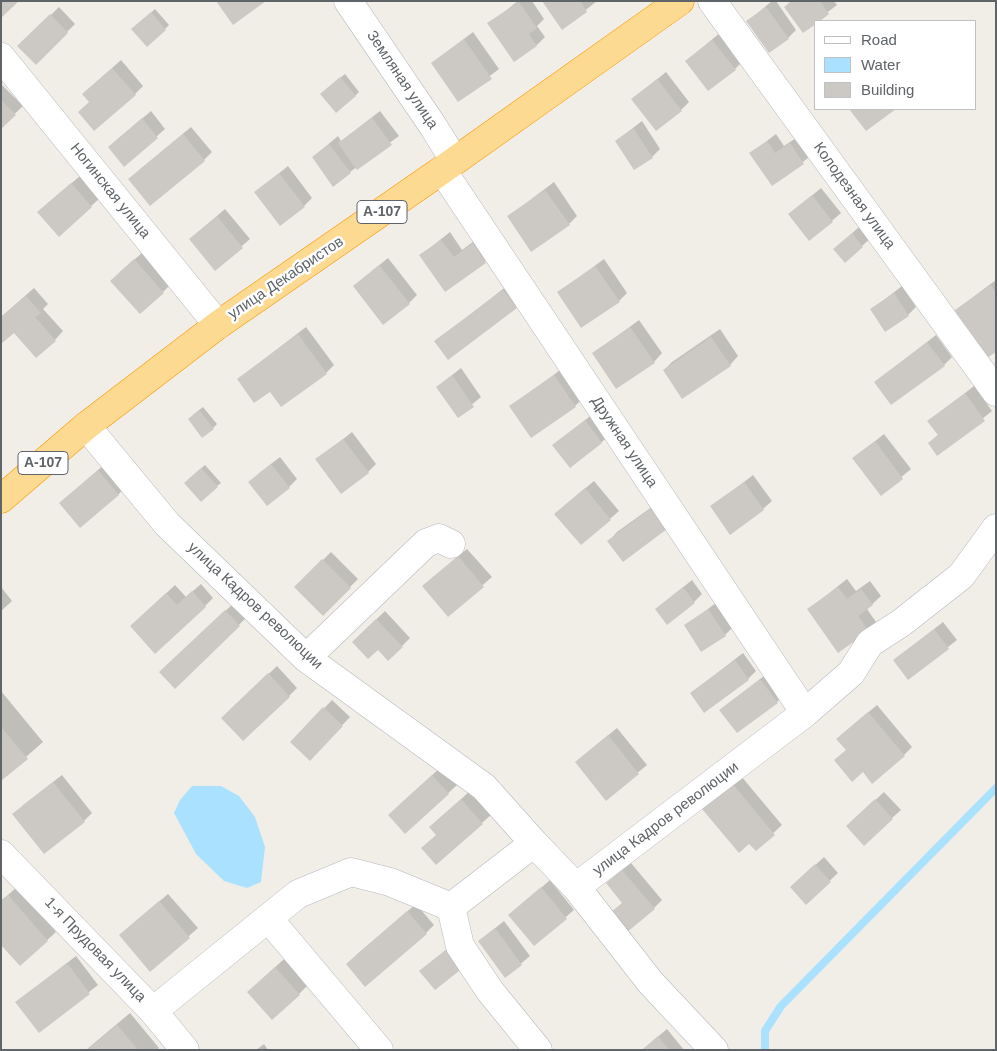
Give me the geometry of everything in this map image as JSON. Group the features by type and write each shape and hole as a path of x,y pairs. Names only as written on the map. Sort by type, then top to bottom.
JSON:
{"highway":[{"name":"улица Декабристов","path":"1,499 86,426 218,325 680,1"}],"street":[{"name":"Земляная улица","path":"348,1 433,126 448,165"},
{"name":"Колодезная улица","path":"712,1 996,392"},
{"name":"Ногинская улица","path":"1,57 218,325"},
{"name":"Дружная улица","path":"448,165 806,713"},
{"name":"улица Кадров революции","path":"86,426 167,524 306,658 484,787 576,887 806,713 851,673 870,643 900,623 961,576 996,528"},
{"path":"306,658 426,543 439,538 451,544"},
{"path":"451,907 534,843"},
{"name":"1-я Прудовая улица","path":"1,854 153,1010 185,1050"},
{"path":"153,1010 298,894 351,872 390,882 451,907"},
{"path":"576,887 651,983 714,1050"},
{"path":"451,907 460,946 490,991 538,1050"},
{"path":"268,918 379,1050"}],"water":[{"path":"192,786 221,786 239,796 255,817 265,847 261,882 247,888 224,881 196,854 174,813 180,800"}],"building":[{"path":"1,1 19,1 1,18"},
{"path":"216,1 266,1 233,25"},
{"path":"542,1 580,1 587,12 562,30"},
{"path":"792,1 820,1 829,14 821,20 814,20 814,25 803,33 784,7"},
{"path":"519,2 537,28 529,34 537,46 514,62 487,23"},
{"path":"766,7 789,39 769,53 746,21"},
{"path":"151,12 166,30 147,47 131,29"},
{"path":"50,14 68,33 36,65 17,46"},
{"path":"464,39 492,79 458,102 431,63"},
{"path":"712,40 736,70 708,91 685,61"},
{"path":"112,68 136,95 94,131 78,112 89,102 82,94"},
{"path":"340,77 356,96 336,113 320,94"},
{"path":"657,79 682,111 656,131 631,99"},
{"path":"1,100 16,115 1,129"},
{"path":"850,110 895,110 866,131"},
{"path":"142,118 158,138 124,167 108,147"},
{"path":"372,118 392,145 357,170 338,143"},
{"path":"633,128 653,158 634,170 615,141"},
{"path":"183,134 205,161 150,206 128,179"},
{"path":"767,141 775,153 790,143 804,164 772,186 749,153"},
{"path":"329,144 351,173 333,187 312,157"},
{"path":"279,173 305,207 280,226 254,192"},
{"path":"71,183 92,207 59,237 37,212"},
{"path":"545,190 570,225 531,252 507,216"},
{"path":"812,195 833,222 809,241 788,214"},
{"path":"217,216 243,248 215,271 189,239"},
{"path":"852,233 863,247 845,263 833,249"},
{"path":"441,240 454,257 473,243 486,263 445,292 419,255"},
{"path":"134,259 164,293 140,314 110,281"},
{"path":"379,265 410,304 383,325 353,286"},
{"path":"595,266 620,302 581,328 557,292"},
{"path":"991,285 996,293 996,352 984,360 952,312"},
{"path":"503,290 517,308 448,360 434,341"},
{"path":"894,293 909,316 885,332 870,309"},
{"path":"26,296 41,313 35,317 56,341 36,358 14,333 1,344 1,317"},
{"path":"630,327 655,363 616,389 592,353"},
{"path":"298,334 327,374 281,407 270,392 254,403 237,379"},
{"path":"711,337 731,366 682,399 663,370"},
{"path":"927,342 945,366 891,405 874,382"},
{"path":"452,375 474,407 458,418 436,387"},
{"path":"554,375 576,407 531,438 509,406"},
{"path":"965,393 985,421 937,456 928,443 938,435 927,421"},
{"path":"199,410 214,429 202,438 188,419"},
{"path":"585,420 602,443 570,468 552,445"},
{"path":"343,439 369,473 341,494 315,459"},
{"path":"875,441 903,479 881,496 852,458"},
{"path":"271,464 290,488 267,506 248,482"},
{"path":"201,468 218,487 201,502 184,483"},
{"path":"98,470 119,495 80,528 59,503"},
{"path":"744,482 764,510 730,535 710,506"},
{"path":"585,488 611,520 581,545 554,514"},
{"path":"651,508 667,529 623,562 607,541"},
{"path":"458,556 484,587 448,617 422,586"},
{"path":"322,559 351,588 323,616 294,587"},
{"path":"683,587 695,603 667,625 655,609"},
{"path":"838,587 847,599 861,589 873,605 858,616 869,631 838,653 807,609"},
{"path":"192,591 206,607 155,654 130,626 166,593 177,605"},
{"path":"708,609 726,636 701,652 684,625"},
{"path":"225,610 240,626 175,689 159,672"},
{"path":"376,619 403,647 388,661 378,650 368,659 352,642"},
{"path":"934,629 949,649 908,680 893,660"},
{"path":"735,660 749,680 704,713 690,693"},
{"path":"268,673 290,697 243,741 221,718"},
{"path":"760,679 778,703 737,733 719,710"},
{"path":"323,707 343,726 310,761 290,742"},
{"path":"868,712 905,756 872,784 863,772 852,782 834,760 846,750 836,739"},
{"path":"1,727 28,759 1,781"},
{"path":"608,735 639,774 606,801 575,762"},
{"path":"432,775 449,794 405,834 388,815"},
{"path":"53,782 85,822 44,854 12,814"},
{"path":"732,783 775,835 756,851 749,844 739,853 702,809"},
{"path":"461,799 483,824 436,865 421,848 436,835 429,827"},
{"path":"875,799 893,819 864,846 846,826"},
{"path":"815,864 831,882 806,905 790,887"},
{"path":"622,870 655,909 626,933 610,913 622,903 606,883"},
{"path":"541,887 567,919 534,946 508,915"},
{"path":"8,895 48,941 20,966 1,945 1,900"},
{"path":"159,901 190,938 150,972 119,935"},
{"path":"407,911 427,934 365,987 346,964"},
{"path":"495,928 522,965 505,978 478,941"},
{"path":"448,948 464,967 435,990 419,971"},
{"path":"67,963 90,994 39,1033 15,1002"},
{"path":"275,967 300,995 272,1020 247,992"},
{"path":"117,1025 138,1050 87,1050"},
{"path":"658,1036 669,1050 642,1050"}],"waterway":[{"path":"765,1050 765,1031 781,1006 996,788"}]}
